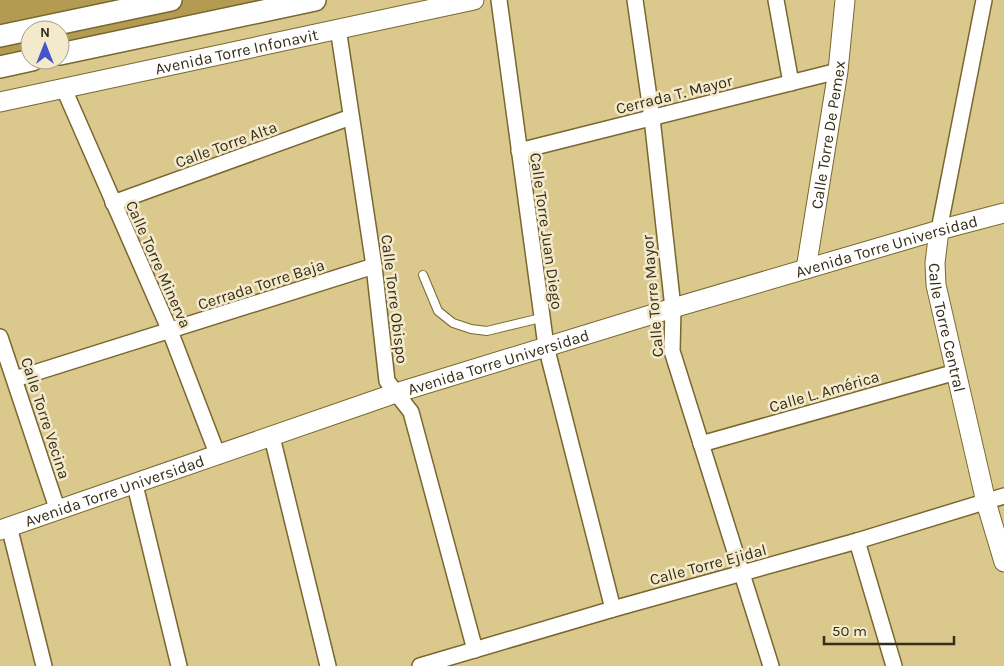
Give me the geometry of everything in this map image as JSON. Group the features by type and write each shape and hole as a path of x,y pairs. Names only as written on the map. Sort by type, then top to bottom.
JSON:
{"main road":[{"path":"0,36 171,0"},
{"path":"70,52 315,0"},
{"path":"0,67 20,63"}],"street":[{"name":"Avenida Torre Infonavit","path":"0,102 474,0"},
{"name":"Calle Torre Juan Diego","path":"499,0 546,346 613,609"},
{"name":"Calle Torre Mayor","path":"635,0 652,118 673,308 672,351 771,666"},
{"path":"776,0 791,83"},
{"name":"Calle Torre De Pemex","path":"806,269 838,72 846,0"},
{"name":"Calle Torre Central","path":"984,0 938,230 935,263 936,285 956,372 986,502 1004,562"},
{"name":"Calle Torre Obispo","path":"338,28 374,266 388,381 411,412 475,650"},
{"name":"Cerrada T. Mayor","path":"519,151 838,72"},
{"name":"Calle Torre Minerva","path":"64,89 170,331 218,456"},
{"name":"Calle Torre Alta","path":"113,203 351,117"},
{"name":"Avenida Torre Universidad","path":"5,528 135,485 396,392 673,308 1004,212"},
{"name":"Cerrada Torre Baja","path":"15,379 374,266"},
{"name":"Calle Torre Vecina","path":"0,337 58,510"},
{"name":"Calle L. América","path":"701,444 956,372"},
{"path":"272,437 328,666"},
{"path":"135,485 179,666"},
{"name":"Calle Torre Ejidal","path":"420,666 613,609 857,541 1004,496"},
{"path":"5,528 44,666"},
{"path":"857,541 894,666"}],"lane":[{"path":"423,274 438,311 453,323 471,329 487,331 541,318"}],"shaded area":[{"path":"0,0 128,0 20,20 0,25"},
{"path":"182,0 303,0 70,50 70,28"},
{"path":"20,34 20,60 0,64 0,38"}]}
